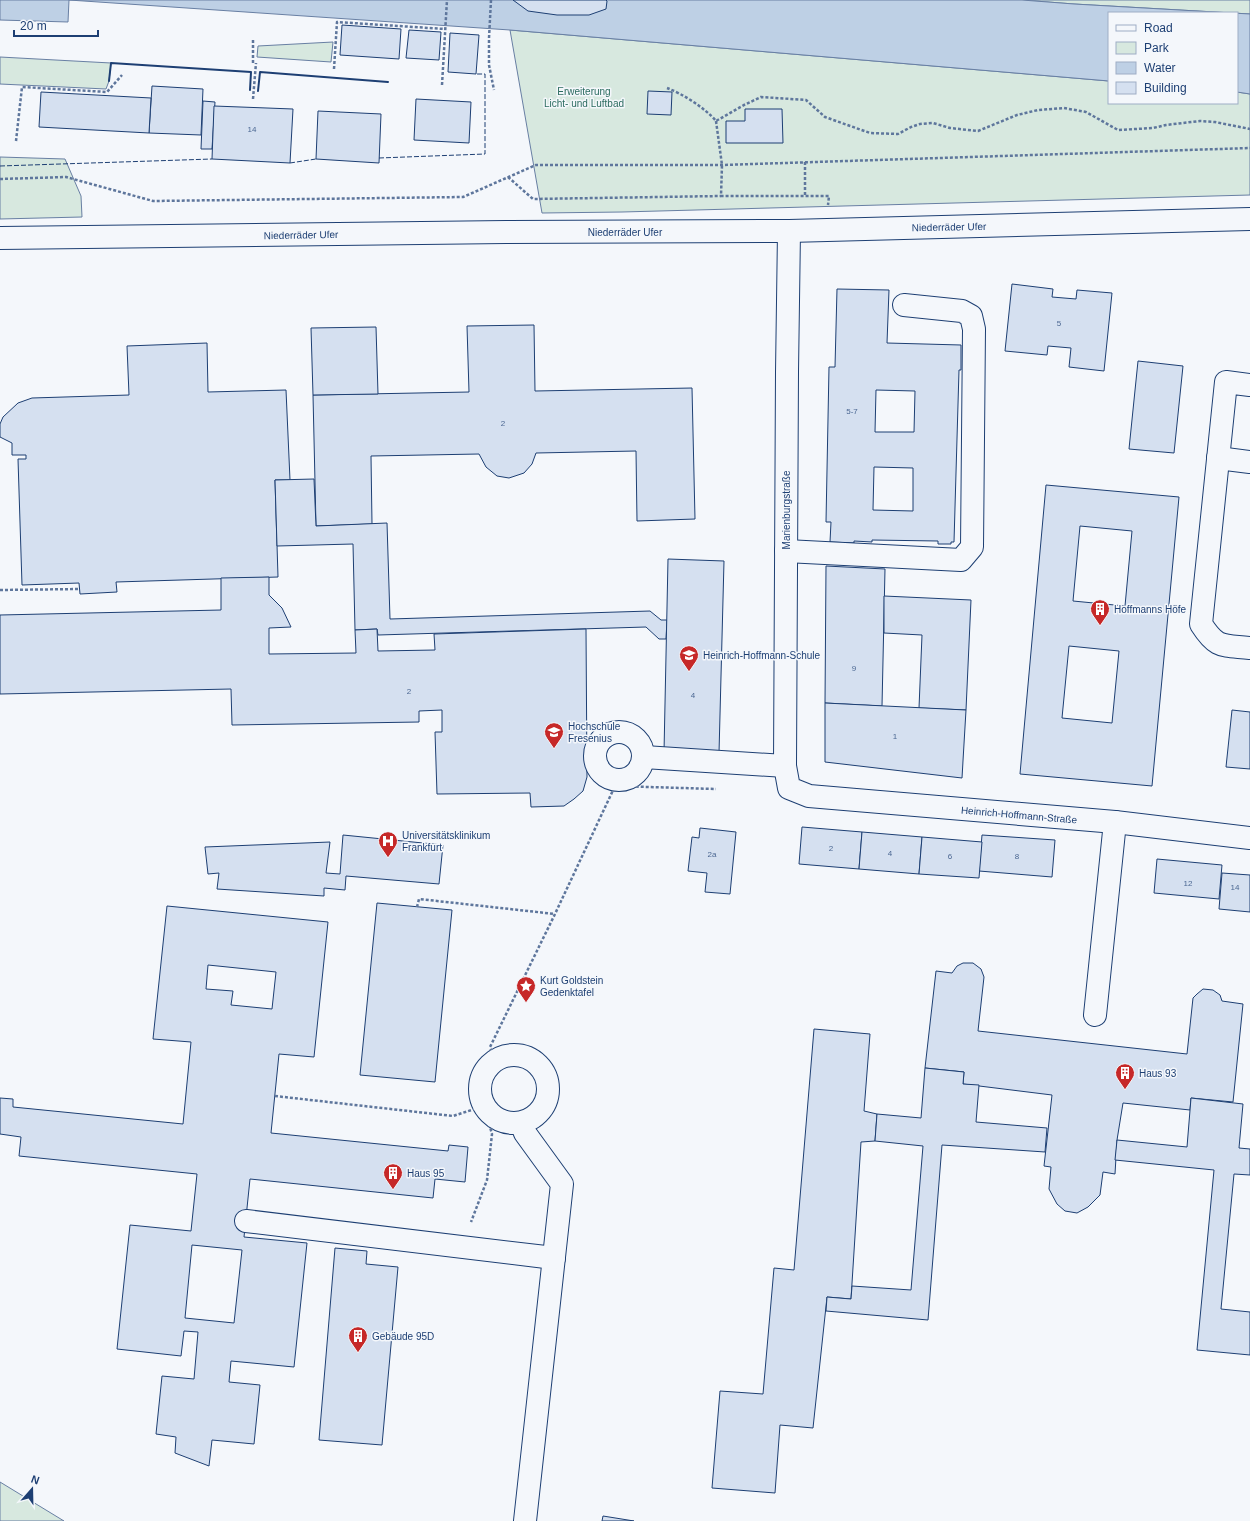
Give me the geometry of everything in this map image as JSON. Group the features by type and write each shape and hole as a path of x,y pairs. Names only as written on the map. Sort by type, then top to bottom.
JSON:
{"main road":[{"name":"Niederräder Ufer","path":"0,238 506,232 789,231 1250,219"},
{"name":"Marienburgstraße","path":"789,231 785,766 789,788"},
{"path":"786,551 961,560 972,547 974,329 971,316 962,311 904,305"},
{"path":"1250,385 1226,382 1201,624 1212,640 1222,645 1250,648"},
{"path":"1218,458 1250,462"},
{"path":"612,732 628,733 640,742 644,757 638,771 626,779 613,782 599,770 595,755 600,740 612,732"},
{"path":"644,757 785,766"},
{"name":"Heinrich-Hoffmann-Straße","path":"789,788 809,796 1115,822 1250,838"},
{"path":"1094,1015 1115,822"},
{"path":"507,1055 528,1057 544,1072 549,1093 540,1112 521,1123 500,1121 484,1106 479,1086 488,1066 495,1061 507,1055"},
{"path":"521,1123 525,1133 562,1184 525,1521"},
{"path":"246,1221 554,1258"}],"path":[{"path":"442,86 447,0"},
{"path":"492,0 489,38 489,65 494,90"},
{"path":"334,69 337,22 445,27"},
{"path":"253,38 253,99"},
{"path":"16,141 22,87 107,92 122,75"},
{"path":"667,88 684,95 711,114 716,121 722,165"},
{"path":"716,121 761,97 806,100 825,117 870,133 898,134 920,124 933,124 950,128 978,131 1018,115 1038,110 1064,108 1086,112 1118,130 1153,128 1200,121 1215,122 1250,129"},
{"path":"0,180 66,177 153,201 463,197 536,165 722,165 1250,148"},
{"path":"805,162 805,196"},
{"path":"508,177 533,199 721,196"},
{"path":"0,590 80,589"},
{"path":"495,1061 490,1047 555,914 613,782 717,790"},
{"path":"417,907 419,899 555,914"},
{"path":"275,1096 453,1116 484,1106 492,1134 487,1180 461,1247"}],"green space":[{"path":"1022,0 1250,0 1250,14 1238,13 1238,12"},
{"name":"Erweiterung Licht- und Luftbad","path":"510,30 1108,81 1108,104 1238,104 1238,92 1250,94 1250,195 542,213"},
{"path":"333,42 331,62 257,57 258,46"},
{"path":"0,57 111,63 109,81 106,89 0,84"},
{"path":"0,157 65,159 81,196 82,217 0,219"},
{"path":"0,1482 64,1521 0,1521"}],"water":[{"path":"0,0 69,0 68,22 0,20"},
{"path":"69,0 1022,0 1214,12 1108,12 1108,81 510,30"},
{"path":"1238,13 1250,14 1250,94 1238,92"}],"building":[{"path":"513,0 607,1 606,9 589,15 557,15 528,11"},
{"path":"342,25 401,29 399,59 340,55"},
{"path":"409,30 441,32 439,60 406,58"},
{"path":"450,33 479,35 476,74 448,72"},
{"path":"152,86 203,89 201,135 149,133"},
{"path":"648,91 672,92 671,115 647,114"},
{"path":"41,92 151,98 149,133 39,127"},
{"path":"416,99 471,102 469,143 414,140"},
{"path":"203,101 215,102 212,149 201,149"},
{"path":"214,106 293,109 290,163 212,159"},
{"path":"745,109 782,109 783,143 726,143 726,121 745,121"},
{"path":"318,111 381,114 379,163 316,159"},
{"path":"1012,284 1053,289 1052,297 1076,299 1077,290 1112,293 1104,371 1069,367 1071,348 1048,346 1047,355 1005,351"},
{"path":"837,289 889,290 887,343 961,345 954,542 951,542 951,544 938,544 938,541 872,540 872,542 854,541 854,543 830,542 831,522 826,522 829,367 835,367","holes":["876,390 915,391 914,432 875,432","874,467 913,468 913,511 873,510"]},
{"path":"534,325 535,391 692,388 695,519 637,521 636,451 536,453 532,464 524,473 509,478 497,476 486,467 479,454 371,456 372,524 316,526 313,395 469,392 467,326"},
{"path":"376,327 378,394 313,395 311,328"},
{"path":"207,343 208,392 286,390 290,480 275,480 278,577 116,582 117,592 80,594 79,583 22,585 18,459 26,459 26,455 12,455 12,443 0,437 0,424 3,417 18,403 32,398 129,395 127,346"},
{"path":"1138,361 1183,366 1174,453 1129,449"},
{"path":"314,479 316,526 387,523 390,619 650,611 661,620 667,620 666,639 659,639 646,627 378,635 377,629 355,630 353,544 277,546 275,480"},
{"name":"Hoffmanns Höfe","path":"1046,485 1179,497 1152,786 1020,774","holes":["1080,526 1132,531 1125,606 1073,601","1069,646 1119,651 1112,723 1062,718"]},
{"path":"668,559 724,561 719,753 664,752"},
{"path":"826,566 885,569 882,706 825,703"},
{"path":"269,577 269,595 282,608 291,627 269,628 269,654 356,653 355,630 377,629 378,651 435,650 434,634 586,629 587,777 583,791 564,806 531,807 530,793 437,794 435,732 442,732 442,710 419,711 419,722 232,725 231,689 0,694 0,615 221,610 221,578"},
{"path":"884,596 971,600 966,710 919,708 922,635 884,633"},
{"path":"825,703 966,710 962,778 825,762"},
{"path":"1232,710 1250,712 1250,769 1226,767"},
{"path":"802,827 862,832 859,869 799,864"},
{"path":"700,828 736,832 730,894 705,892 707,873 688,871 692,837 699,838"},
{"path":"862,832 922,837 919,874 859,869"},
{"path":"343,835 443,845 439,884 346,876 345,890 324,888 324,896 217,889 219,873 208,874 205,847 330,842 326,873 340,874"},
{"path":"982,835 1055,840 1052,877 979,871"},
{"path":"922,837 982,842 979,878 919,874"},
{"path":"1157,859 1222,865 1219,899 1154,893"},
{"path":"1222,873 1250,875 1250,912 1219,909"},
{"path":"377,903 452,910 435,1082 360,1075"},
{"name":"Haus 95","path":"167,906 328,922 314,1057 279,1054 271,1133 448,1151 449,1145 468,1147 465,1182 435,1179 433,1198 250,1179 244,1237 307,1243 294,1367 231,1361 229,1382 260,1385 254,1444 212,1440 209,1466 175,1453 176,1437 156,1434 162,1376 194,1379 198,1332 184,1331 181,1356 117,1349 130,1225 191,1231 197,1174 19,1156 21,1137 0,1134 0,1098 13,1099 13,1107 183,1124 191,1042 153,1039","holes":["208,965 276,972 272,1009 231,1005 233,991 206,989","192,1245 242,1250 234,1323 185,1318"]},
{"name":"Haus 93","path":"963,963 973,963 981,969 984,977 978,1031 1187,1054 1193,998 1197,994 1203,989 1213,990 1220,995 1222,1001 1243,1004 1233,1102 1191,1098 1190,1110 1123,1103 1117,1140 1115,1174 1103,1172 1100,1195 1088,1207 1077,1213 1065,1211 1057,1204 1049,1189 1051,1167 1044,1166 1052,1095 963,1084 964,1072 925,1068 936,971 952,973 957,966"},
{"path":"814,1029 870,1034 864,1111 877,1114 875,1141 861,1142 851,1299 827,1297 813,1428 780,1425 775,1493 712,1488 720,1391 763,1394 774,1268 794,1270"},
{"path":"925,1068 964,1072 963,1084 979,1085 976,1122 1047,1128 1045,1152 942,1145 928,1320 826,1311 827,1297 851,1299 852,1286 911,1290 923,1146 875,1141 877,1114 921,1118"},
{"path":"1191,1098 1243,1104 1239,1148 1250,1149 1250,1175 1234,1174 1221,1309 1250,1312 1250,1355 1197,1350 1214,1170 1115,1160 1117,1140 1187,1147"},
{"name":"Gebäude 95D","path":"335,1248 367,1251 366,1264 398,1267 382,1445 319,1440"},
{"path":"603,1516 634,1521 602,1521"}],"fence":[{"path":"379,158 485,154 485,74 476,74"},
{"path":"0,166 212,159"},
{"path":"290,163 316,159"}],"wall":[{"path":"109,81 111,63 251,72 250,90"},
{"path":"258,91 260,72 388,82"}],"place":[{"name":"Hoffmanns Höfe","path":"1100,626"},
{"name":"Heinrich-Hoffmann-Schule","path":"689,672"},
{"name":"Hochschule Fresenius","path":"554,749"},
{"name":"Universitätsklinikum Frankfurt","path":"388,858"},
{"name":"Kurt Goldstein Gedenktafel","path":"526,1003"},
{"name":"Haus 93","path":"1125,1090"},
{"name":"Haus 95","path":"393,1190"},
{"name":"Gebäude 95D","path":"358,1353"}]}
